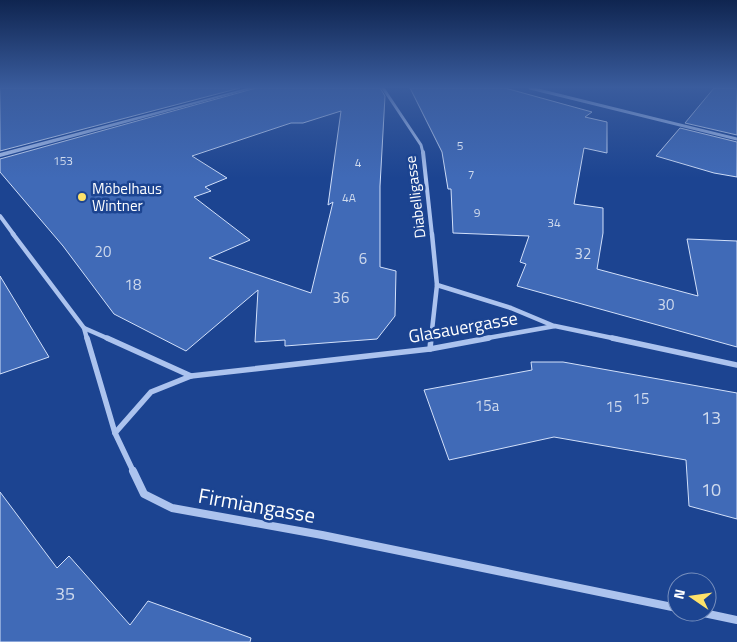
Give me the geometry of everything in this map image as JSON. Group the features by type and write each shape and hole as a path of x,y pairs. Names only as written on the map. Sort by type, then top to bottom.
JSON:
{"street":[{"path":"0,155 139,118"},
{"name":"Diabelligasse","path":"402,118 420,145 426,162 437,285 430,349"},
{"path":"652,118 737,139"},
{"name":"Firmiangasse","path":"0,216 84,328 115,433 144,494 172,508 322,535 667,606"},
{"path":"437,285 511,308 555,326"},
{"name":"Glasauergasse","path":"115,433 151,392 191,376 430,349 555,326 737,365"},
{"path":"84,328 191,376"},
{"path":"717,616 737,620"}],"building":[{"path":"0,118 126,118 0,151"},
{"path":"148,118 319,118 303,123 291,123 192,156 227,178 205,187 211,191 194,197 250,240 209,258 311,293 333,202 328,205 340,118 384,118 380,186 380,267 396,271 395,316 377,339 285,346 285,340 255,342 258,290 186,351 114,314 63,246 0,172 0,159"},
{"path":"425,118 589,118 607,122 607,153 584,148 574,204 603,208 603,233 597,269 698,296 687,239 737,241 737,347 517,286 526,264 520,262 529,236 453,233 451,189 448,189 442,152"},
{"path":"689,118 737,118 737,135 685,123"},
{"path":"680,128 737,142 737,177 714,173 656,156"},
{"path":"0,276 49,357 0,374"},
{"path":"531,362 563,362 737,393 737,519 689,506 686,460 554,437 449,460 424,390 532,370"},
{"path":"0,492 57,568 69,556 130,625 148,601 251,638 250,642 0,642"}],"place":[{"name":"Möbelhaus Wintner","path":"82,197"}]}
